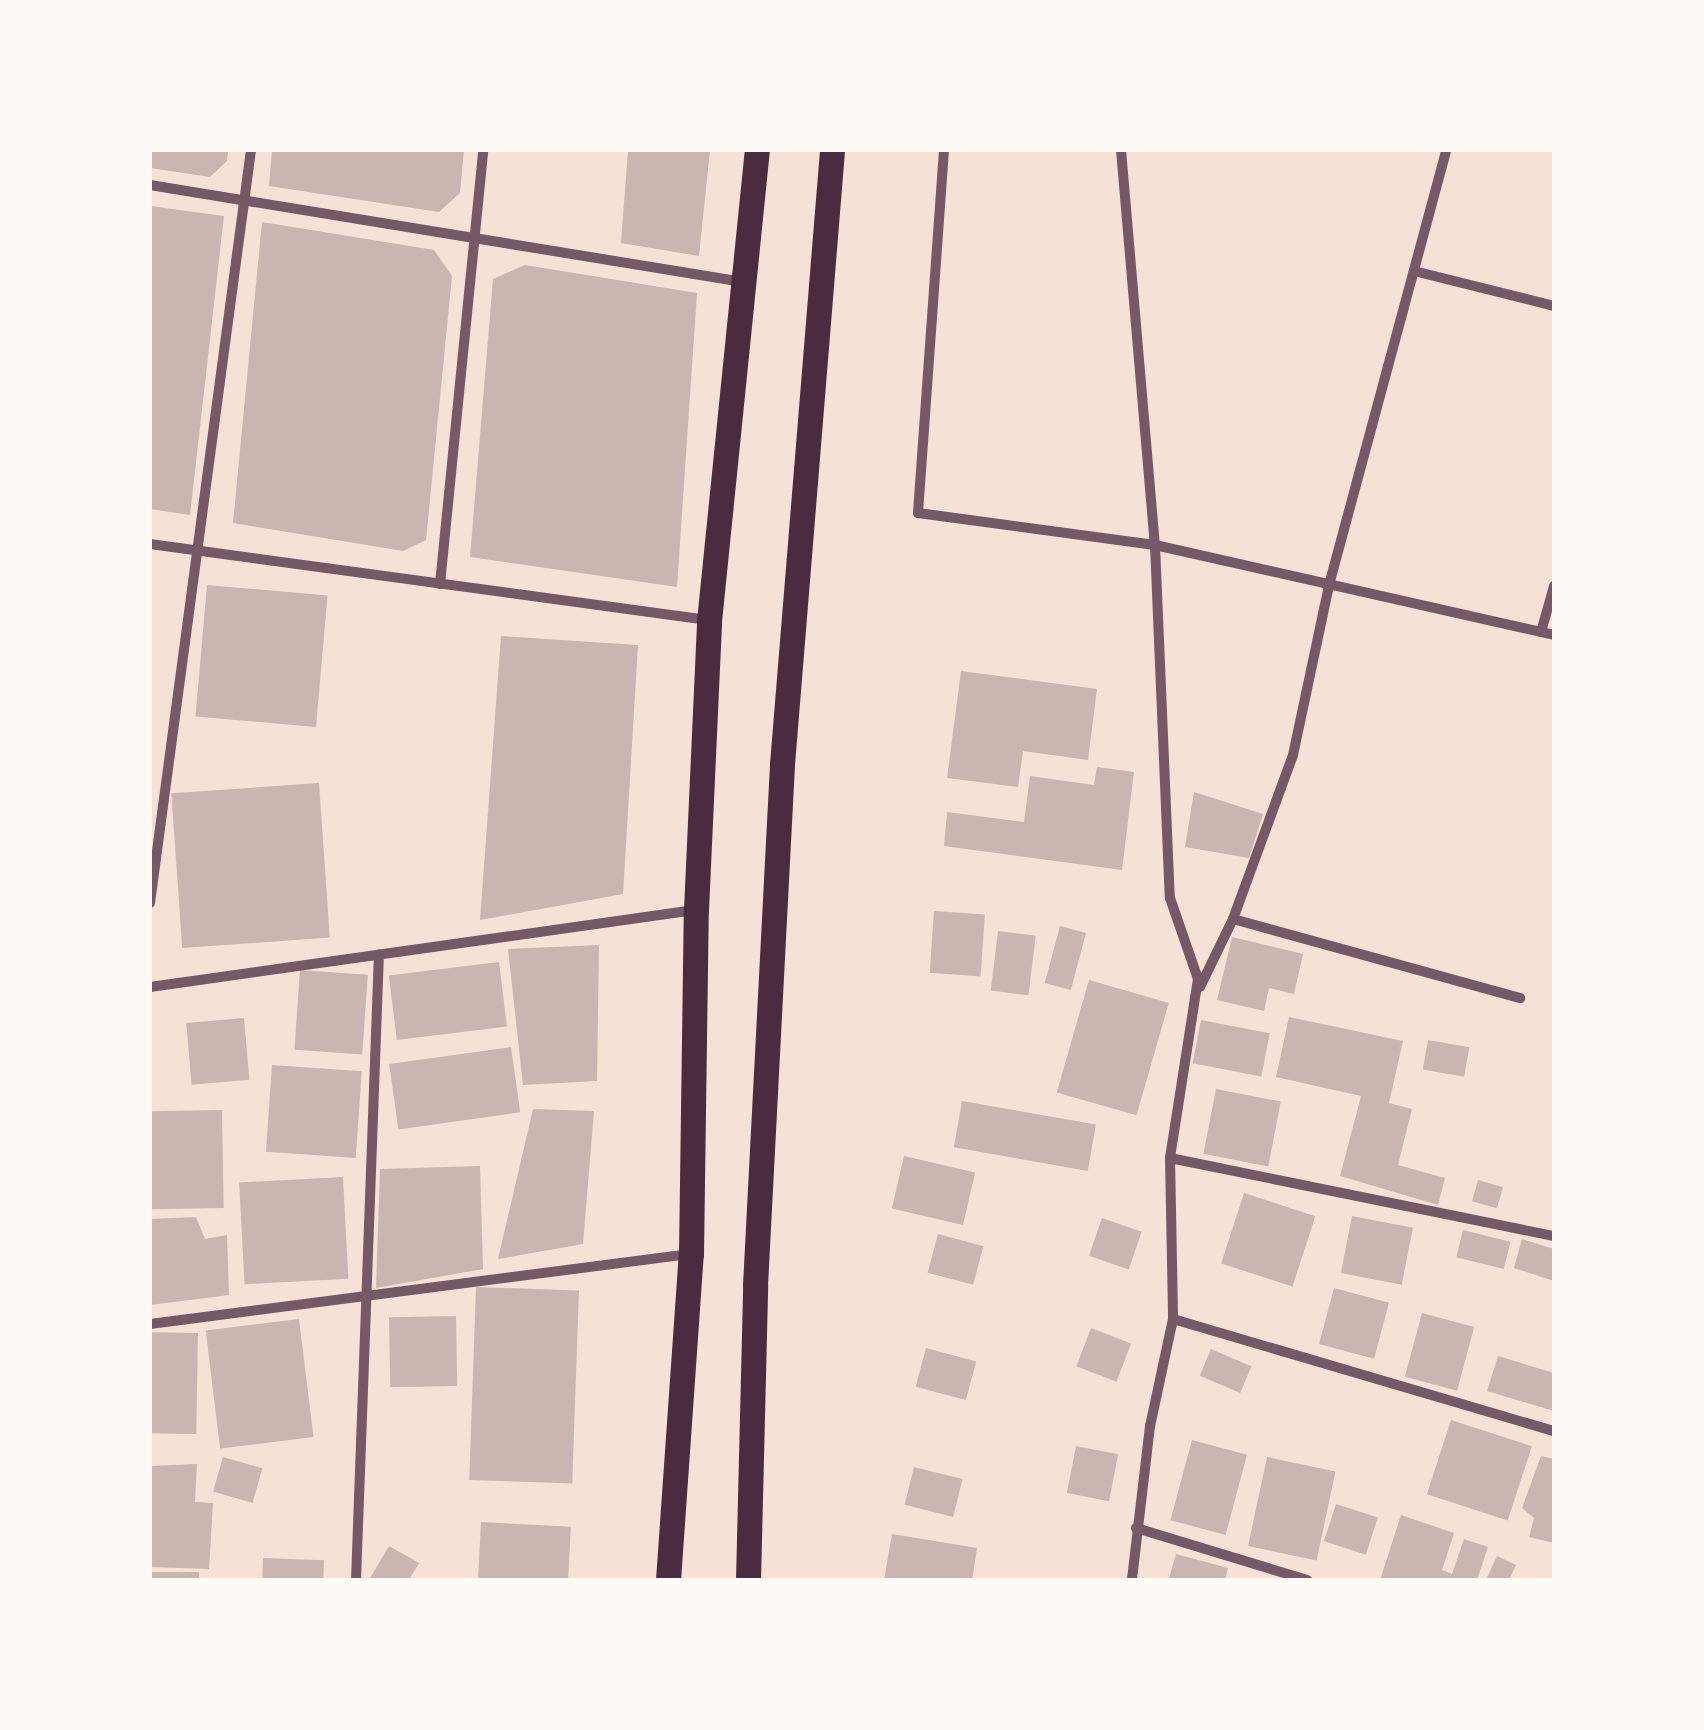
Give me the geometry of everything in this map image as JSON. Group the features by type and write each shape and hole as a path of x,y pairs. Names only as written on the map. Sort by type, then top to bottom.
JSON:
{"main road":[{"path":"668,1580 691,1254 696,910 710,620 757,150"},
{"path":"748,1580 755,1285 781,783 832,150"}],"street":[{"path":"150,903 250,150"},
{"path":"440,584 483,150"},
{"path":"944,150 918,513 1154,545 1554,635"},
{"path":"1121,150 1154,545 1170,898 1198,979 1170,1158 1173,1319 1136,1528 1132,1580"},
{"path":"1191,1006 1234,919 1293,755 1328,585 1446,150"},
{"path":"150,185 744,282"},
{"path":"1414,271 1554,306"},
{"path":"150,544 710,620"},
{"path":"1541,632 1554,586"},
{"path":"150,987 696,910"},
{"path":"1234,919 1520,998"},
{"path":"356,1580 379,954"},
{"path":"1170,1158 1554,1236"},
{"path":"150,1324 367,1300 691,1254"},
{"path":"1173,1319 1554,1431"},
{"path":"1136,1528 1307,1580"}],"building":[{"path":"150,150 228,150 227,161 210,177 150,168"},
{"path":"272,150 464,150 460,193 439,212 269,186"},
{"path":"628,150 710,150 699,256 621,243"},
{"path":"150,206 224,216 190,515 150,509"},
{"path":"262,222 434,250 452,276 426,540 403,551 233,523"},
{"path":"525,265 697,293 677,587 470,557 493,279"},
{"path":"207,585 328,596 316,727 195,716"},
{"path":"501,636 638,645 623,894 480,920"},
{"path":"961,671 1097,689 1088,760 1023,751 1018,787 947,778"},
{"path":"1097,767 1134,772 1122,870 944,846 947,812 1024,822 1030,776 1094,785"},
{"path":"319,783 330,938 182,948 171,793"},
{"path":"1194,792 1263,814 1249,858 1185,847"},
{"path":"934,911 985,915 981,976 930,973"},
{"path":"1060,926 1086,933 1071,990 1045,983"},
{"path":"998,931 1036,936 1028,995 991,991"},
{"path":"1232,937 1303,954 1294,994 1269,988 1264,1011 1217,1000"},
{"path":"599,945 597,1081 523,1085 508,949"},
{"path":"499,962 507,1027 397,1040 389,976"},
{"path":"300,970 368,975 362,1055 294,1050"},
{"path":"1089,980 1169,1003 1137,1115 1057,1092"},
{"path":"1289,1017 1403,1041 1389,1103 1412,1109 1398,1165 1445,1178 1438,1205 1340,1176 1361,1096 1276,1077"},
{"path":"244,1018 249,1080 192,1085 186,1023"},
{"path":"1201,1020 1270,1033 1261,1077 1193,1063"},
{"path":"1428,1040 1469,1047 1464,1077 1423,1070"},
{"path":"511,1047 520,1112 398,1129 389,1064"},
{"path":"272,1065 362,1071 356,1158 266,1152"},
{"path":"1216,1089 1281,1102 1268,1166 1203,1154"},
{"path":"962,1101 1096,1125 1088,1171 954,1147"},
{"path":"533,1109 594,1111 583,1244 498,1259"},
{"path":"222,1110 224,1208 152,1209 150,1111"},
{"path":"904,1156 975,1172 963,1225 892,1209"},
{"path":"480,1166 483,1269 376,1288 380,1169"},
{"path":"343,1177 348,1279 244,1284 239,1182"},
{"path":"1478,1180 1503,1187 1497,1208 1472,1201"},
{"path":"1244,1193 1315,1216 1292,1287 1221,1263"},
{"path":"1352,1216 1413,1228 1402,1285 1341,1273"},
{"path":"196,1217 205,1239 227,1235 229,1295 150,1305 150,1219"},
{"path":"1102,1218 1142,1232 1129,1269 1089,1256"},
{"path":"1463,1230 1511,1242 1504,1269 1456,1257"},
{"path":"938,1234 983,1246 973,1285 928,1273"},
{"path":"1522,1239 1554,1249 1554,1281 1514,1268"},
{"path":"476,1287 579,1291 572,1483 469,1480"},
{"path":"1334,1288 1389,1303 1374,1359 1319,1344"},
{"path":"1422,1313 1474,1327 1457,1391 1405,1377"},
{"path":"456,1316 457,1386 390,1387 389,1317"},
{"path":"299,1319 314,1437 220,1449 206,1330"},
{"path":"1091,1328 1131,1343 1116,1382 1076,1366"},
{"path":"150,1332 198,1333 196,1434 150,1433"},
{"path":"926,1348 976,1361 966,1400 916,1387"},
{"path":"1211,1349 1252,1366 1240,1393 1200,1376"},
{"path":"1498,1356 1554,1373 1554,1411 1487,1391"},
{"path":"1451,1420 1532,1446 1508,1520 1427,1494"},
{"path":"1192,1440 1247,1455 1226,1535 1171,1520"},
{"path":"1076,1446 1118,1454 1109,1501 1067,1493"},
{"path":"1541,1456 1554,1459 1554,1543 1529,1537 1534,1518 1522,1508"},
{"path":"223,1457 262,1468 252,1503 213,1492"},
{"path":"1267,1457 1335,1472 1317,1561 1248,1546"},
{"path":"197,1464 195,1502 213,1503 209,1569 150,1567 150,1466"},
{"path":"914,1467 963,1479 953,1517 905,1505"},
{"path":"1336,1504 1378,1518 1366,1555 1324,1541"},
{"path":"1401,1515 1454,1533 1442,1570 1452,1574 1464,1539 1488,1547 1477,1580 1380,1580"},
{"path":"481,1522 571,1527 568,1580 478,1580"},
{"path":"892,1534 977,1548 972,1580 884,1580"},
{"path":"389,1546 419,1563 409,1580 369,1580"},
{"path":"1176,1554 1228,1568 1225,1580 1169,1578"},
{"path":"1497,1556 1516,1565 1509,1580 1486,1580"},
{"path":"263,1558 324,1560 323,1580 262,1580"},
{"path":"150,1572 199,1572 199,1580 150,1580"}]}
